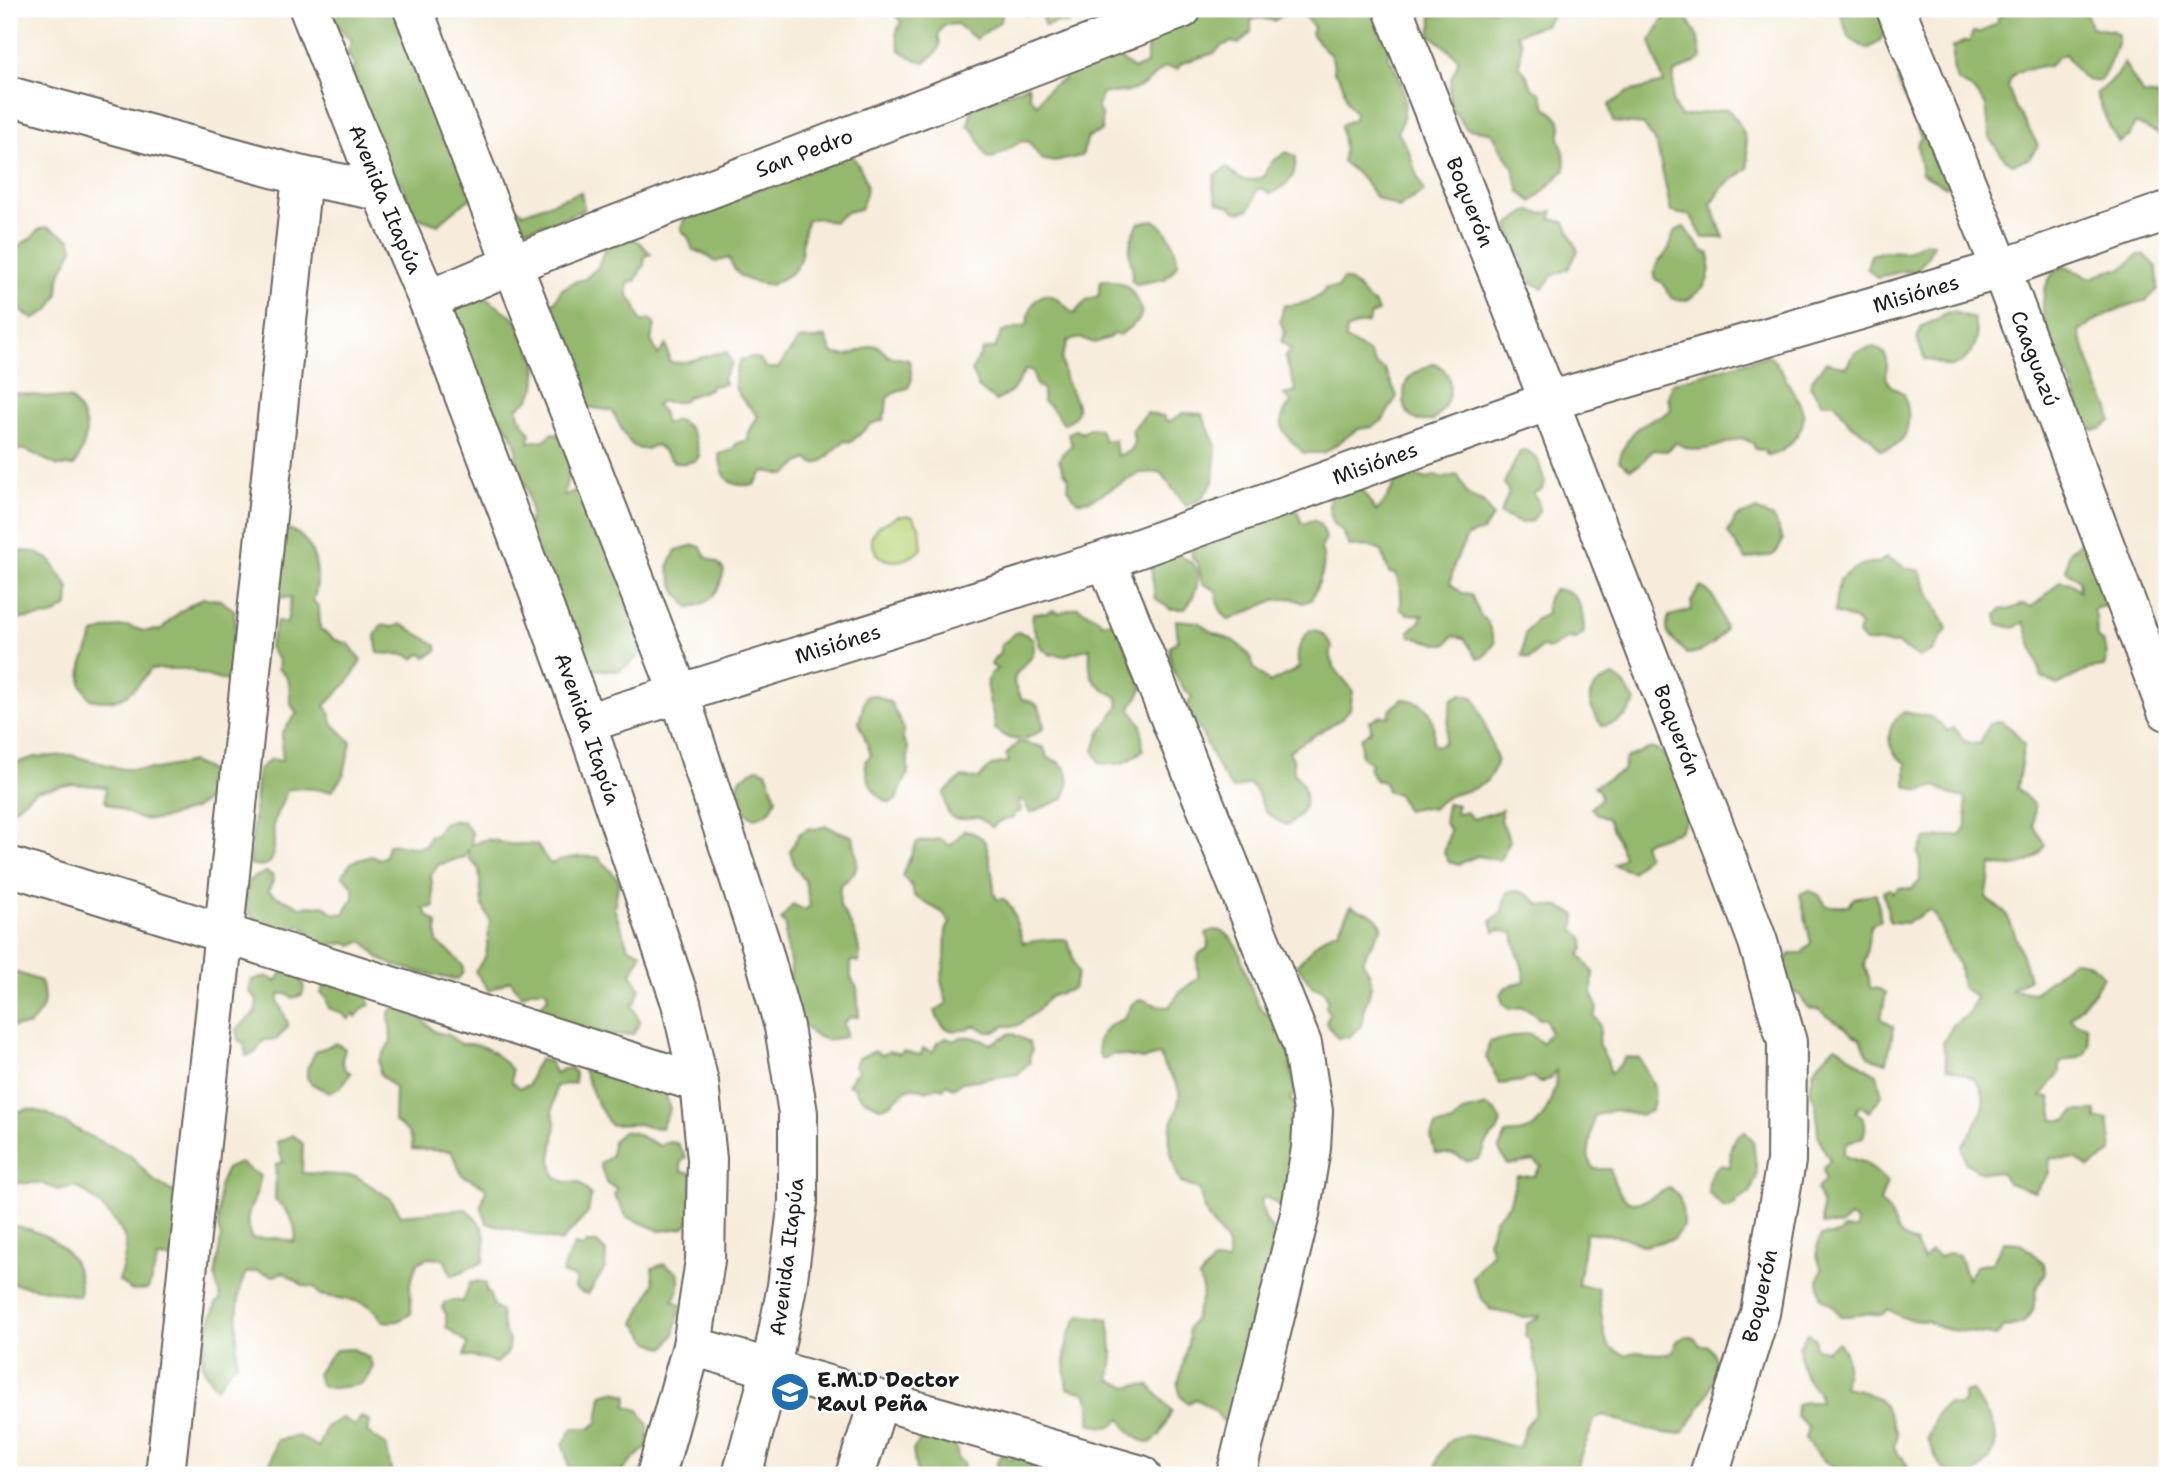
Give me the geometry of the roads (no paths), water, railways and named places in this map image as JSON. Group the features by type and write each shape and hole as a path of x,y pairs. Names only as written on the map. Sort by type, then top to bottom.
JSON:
{"street":[{"name":"Avenida Itapúa","path":"309,9 381,191 428,300 586,723 681,1003 699,1083 707,1159 705,1260 692,1346 656,1475"},
{"name":"Avenida Itapúa","path":"413,9 679,693 762,948 784,1027 798,1113 798,1202 787,1286 771,1368 742,1475"},
{"name":"San Pedro","path":"428,300 513,264 1182,9"},
{"name":"Boquerón","path":"1393,9 1549,401 1758,942 1787,1042 1786,1161 1760,1313 1709,1475"},
{"name":"Caaguazú","path":"1896,9 2001,269 2167,711"},
{"path":"9,96 302,176 381,191"},
{"path":"165,1475 302,176"},
{"name":"Misiónes","path":"586,723 1106,560 1549,401 2001,269 2167,211"},
{"path":"1106,560 1302,1044 1313,1111 1311,1148 1300,1214 1236,1475"},
{"path":"9,866 699,1083"},
{"path":"692,1346 1141,1475"},
{"path":"855,1475 879,1401"}],"place":[{"name":"E.M.D Doctor Raul Peña","path":"790,1392"}]}
